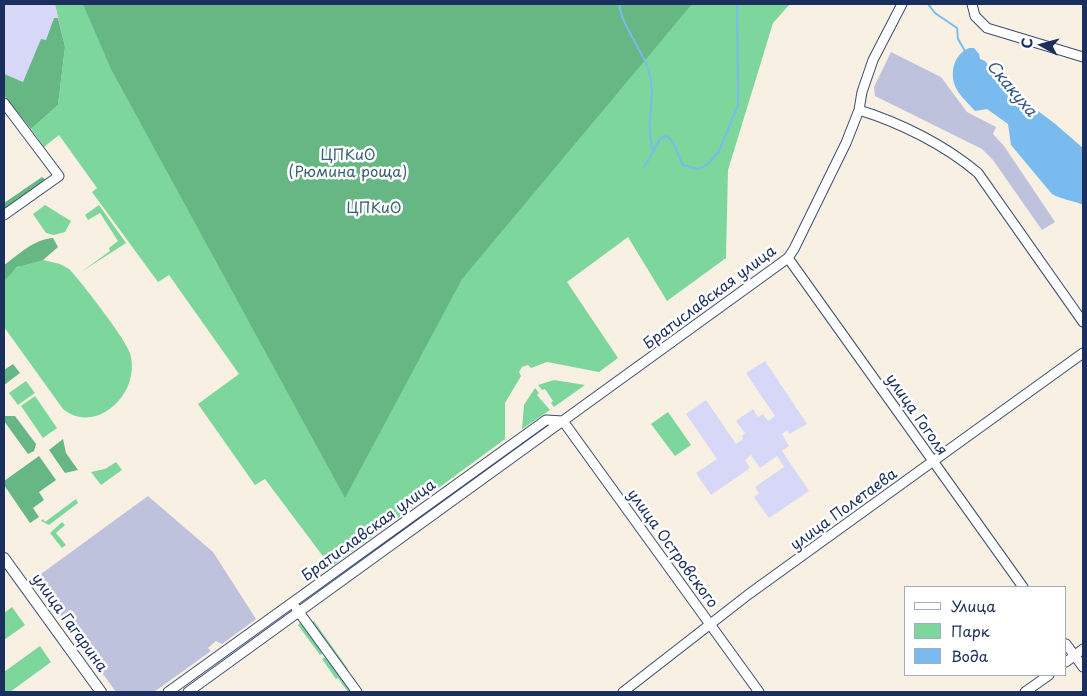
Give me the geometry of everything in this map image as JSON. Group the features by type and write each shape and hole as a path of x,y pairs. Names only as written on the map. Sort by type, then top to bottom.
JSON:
{"main road":[{"name":"улица Гагарина","path":"4,558 8,571 93,692"},
{"name":"улица Гагарина","path":"8,571 101,692"}],"street":[{"name":"Братиславская улица","path":"188,692 788,258 832,175 859,110 862,92 873,60 902,4"},
{"path":"972,4 975,16 987,28 1022,36 1083,57"},
{"path":"4,103 59,176 4,215"},
{"path":"859,110 929,140 957,156 978,173 1083,322"},
{"name":"улица Гоголя","path":"788,258 932,463 1022,586"},
{"name":"улица Полетаева","path":"623,692 749,594 1083,353"},
{"name":"Братиславская улица","path":"168,692 546,420 562,421"},
{"name":"улица Островского","path":"562,421 760,692"},
{"path":"292,603 357,692"},
{"path":"1067,645 1083,667"},
{"path":"1067,661 1083,649"},
{"path":"1024,692 1048,676"}],"shaded area":[{"path":"4,4 55,4 65,47 31,129 4,95"},
{"path":"891,52 941,77 967,112 996,127 993,134 1004,146 1055,222 1042,230 993,160 982,149 875,96 874,87"},
{"path":"765,361 807,424 789,434 787,430 782,434 789,446 782,451 809,491 769,518 754,497 759,493 755,487 784,467 777,456 760,468 751,455 745,460 750,468 711,495 696,473 717,459 686,414 706,400 736,444 743,439 742,436 745,433 736,421 753,409 758,417 763,414 768,421 775,416 746,373"},
{"path":"148,496 213,552 256,619 222,644 216,641 208,648 211,651 154,692 116,692 34,579"}],"green space":[{"name":"ЦПКиО","path":"55,4 790,4 773,23 728,170 726,258 667,301 628,237 567,282 618,358 599,372 547,362 531,368 528,365 522,367 519,372 521,376 505,403 505,439 331,567 265,479 255,485 198,404 239,374 169,275 158,282 92,192 97,188 59,135 44,147 31,129 58,105 65,47"},
{"name":"ЦПКиО (Рюмина роща)","path":"83,4 692,4 462,279 345,498 111,69"},
{"path":"54,18 58,18 65,47 58,105 31,129 4,95 4,74 23,82 41,39 46,40"},
{"path":"42,177 46,180 4,212 4,203"},
{"path":"45,205 71,221 65,232 54,235 46,233 33,214"},
{"path":"99,205 126,243 81,272 110,251 109,248 118,241 100,213 88,220 85,215"},
{"path":"53,238 58,247 43,260 17,267 4,281 4,265 32,245"},
{"path":"43,260 60,264 69,269 102,311 130,353 132,368 129,382 123,395 102,414 89,417 76,416 63,409 4,327 4,281 16,268"},
{"path":"13,364 20,373 4,385 4,370"},
{"path":"554,380 585,385 554,407 551,403 553,401 545,389 542,390 538,385"},
{"path":"26,381 35,393 18,405 9,393"},
{"path":"535,388 539,393 537,395 550,410 522,429 524,405"},
{"path":"35,396 57,428 43,438 21,406"},
{"path":"668,412 691,445 675,456 651,424"},
{"path":"4,416 15,416 36,444 34,451 28,454 4,421"},
{"path":"63,439 66,453 78,470 65,473 49,450"},
{"path":"39,456 56,480 39,492 44,500 33,508 39,517 30,523 4,485 4,481"},
{"path":"116,462 122,470 101,485 91,472 105,469"},
{"path":"76,499 78,503 49,525 41,521 43,519 45,522"},
{"path":"62,522 65,525 56,533 66,545 62,548 50,533"},
{"path":"12,607 25,625 4,640 4,613"},
{"path":"314,621 348,669 346,670 312,622"},
{"path":"301,622 323,653 320,655 298,625"},
{"path":"40,646 51,662 10,692 4,692 4,672"},
{"path":"326,657 351,692 348,692 338,678 336,679 322,659"}],"water":[{"path":"974,48 979,54 980,59 985,61 1009,89 1083,148 1083,205 1052,194 1011,145 1008,124 987,109 975,111 961,95 954,81 955,61 963,51"}],"waterway":[{"path":"619,4 624,22 649,72 652,91 650,130 653,149"},
{"path":"644,167 661,138 667,136 673,142 683,165 698,169 707,165 719,151 738,105 737,4"},
{"name":"Скакуха","path":"928,4 935,13 957,28 958,39 965,51"}]}
